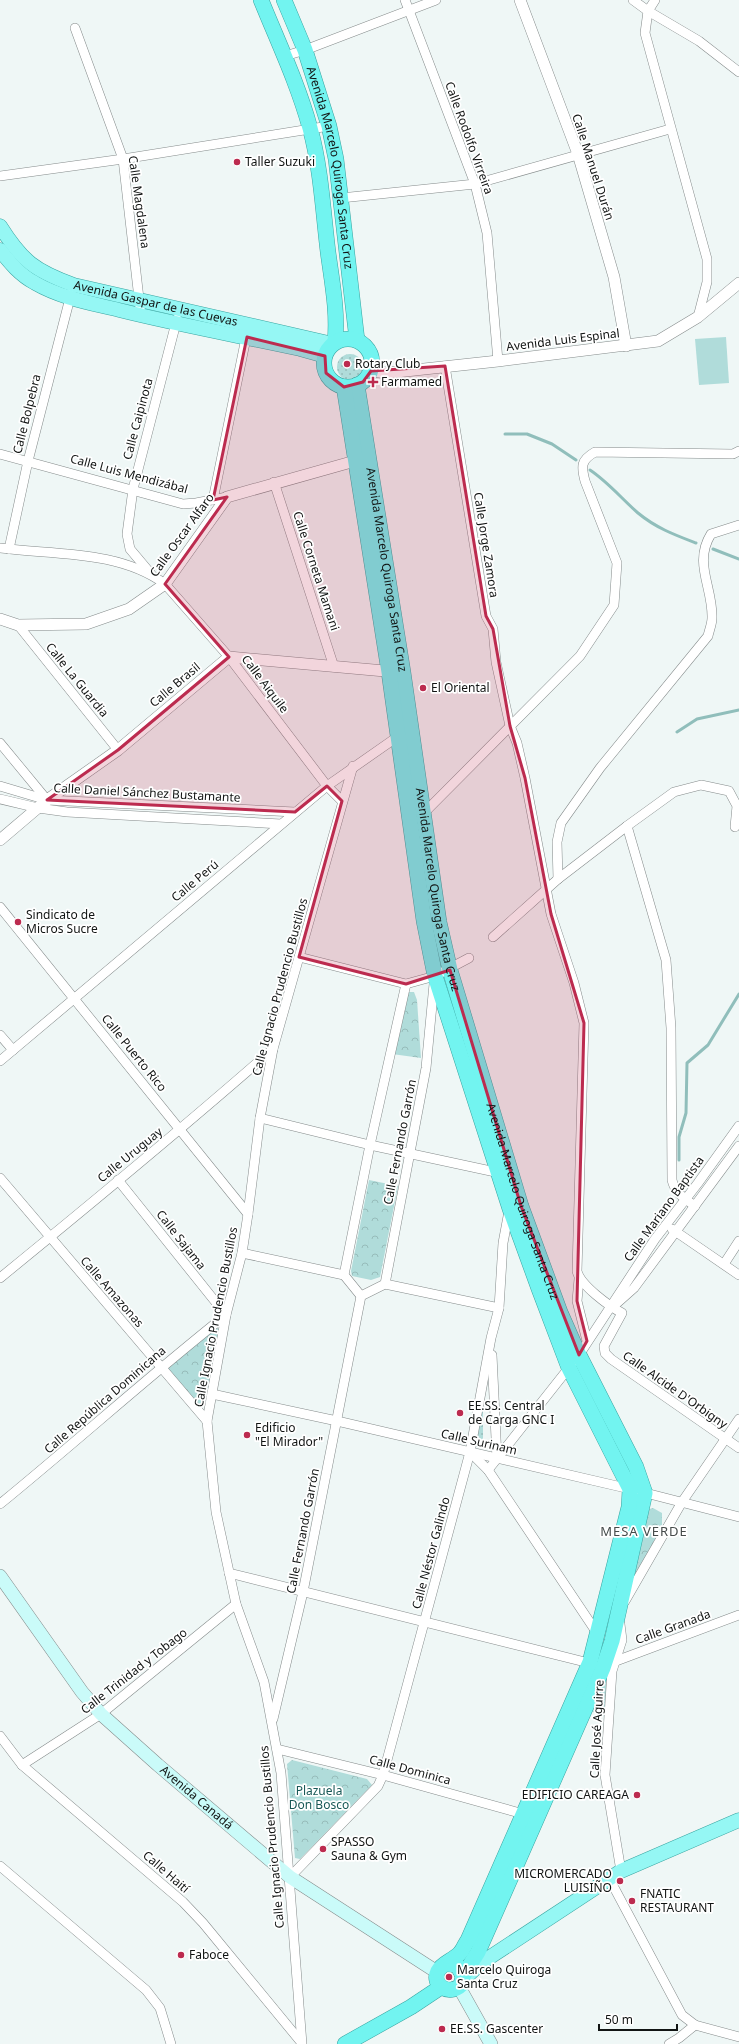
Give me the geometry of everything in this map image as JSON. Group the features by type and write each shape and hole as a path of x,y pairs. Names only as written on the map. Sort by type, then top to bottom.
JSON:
{"highway":[{"name":"Avenida Marcelo Quiroga Santa Cruz","path":"261,0 284,56 310,128 316,156 334,301 336,326 334,343"},
{"name":"Avenida Marcelo Quiroga Santa Cruz","path":"284,0 305,50 329,126 336,159 357,340"},
{"path":"347,338 357,340 370,352 372,368 368,377 350,386 330,379 324,366 325,356 334,343 347,338"},
{"name":"Avenida Marcelo Quiroga Santa Cruz","path":"350,386 396,672 410,726 439,922 450,970 516,1207 569,1368 630,1489"},
{"name":"Avenida Marcelo Quiroga Santa Cruz","path":"396,672 398,736 424,921 435,976 505,1170"},
{"name":"Avenida Marcelo Quiroga Santa Cruz","path":"516,1207 579,1355 636,1467 645,1493"},
{"path":"603,1664 597,1633 629,1507 630,1489"},
{"path":"460,1971 460,1953 468,1940 530,1816 603,1664 619,1613 645,1493"},
{"path":"345,2044 411,2007 441,1987 448,1990 460,1971 530,1816"}],"main road":[{"name":"Avenida Gaspar de las Cuevas","path":"0,226 17,251 31,266 72,291 141,316 176,323 334,343"},
{"name":"Avenida Gaspar de las Cuevas","path":"0,250 6,264 34,283 72,291 139,301 180,310 325,356"},
{"name":"Avenida Canadá","path":"0,1576 82,1692 101,1714 158,1765 290,1877 460,1971"},
{"path":"490,2044 460,1971 621,1871 739,1820"}],"street":[{"name":"Calle Rodolfo Virreira","path":"405,0 476,184 486,232 498,361"},
{"path":"284,56 305,50 436,0"},
{"name":"Calle Manuel Durán","path":"520,0 578,154 614,277 626,346"},
{"path":"633,0 648,11 699,41 739,72"},
{"path":"656,0 648,11 645,33 670,129 707,259 707,282 698,317"},
{"name":"Calle Magdalena","path":"75,28 123,159 141,316"},
{"path":"0,176 123,159 329,126"},
{"path":"341,198 476,184 670,129"},
{"path":"6,264 41,272"},
{"name":"Avenida Luis Espinal","path":"372,368 387,372 498,361 658,341 698,317 739,282"},
{"name":"Calle Bolpebra","path":"4,549 72,291"},
{"name":"Calle Caipinota","path":"151,575 130,549 127,534 132,489 180,310"},
{"path":"213,500 247,331"},
{"name":"Calle Jorge Zamora","path":"445,366 486,616 493,629 496,662 510,726 517,743 525,778 551,914 574,983 584,1023 577,1271 579,1279 577,1301 587,1341"},
{"path":"422,815 580,656 614,605 617,563 585,481 582,468 586,457 595,452 732,454 739,451"},
{"name":"Calle Luis Mendizábal","path":"0,454 183,504 227,497 274,482 361,459"},
{"name":"Calle Corneta Mamani","path":"274,482 334,667"},
{"name":"Calle Oscar Alfaro","path":"0,619 18,625 86,624 129,609 165,584 227,497"},
{"path":"558,879 557,842 561,823 600,768 708,636 712,620 711,598 703,562 704,545 711,534 739,525"},
{"path":"4,549 75,554 115,562 151,575"},
{"name":"Calle Aiquile","path":"151,575 165,584 229,657 327,786 342,801"},
{"name":"Calle La Guardia","path":"18,625 118,750"},
{"path":"229,657 396,672"},
{"name":"Calle Brasil","path":"0,840 47,800 118,750 229,657"},
{"name":"Calle Perú","path":"0,1061 295,812 353,766 398,736 410,726"},
{"path":"0,743 47,800"},
{"name":"Calle Ignacio Prudencio Bustillos","path":"301,2043 290,1877 281,1773 264,1682 236,1604 216,1512 207,1421 226,1315 242,1253 260,1118 274,1049 353,766"},
{"path":"494,936 558,879 674,792 701,785 729,791 737,806 736,827"},
{"name":"Calle Daniel Sánchez Bustamante","path":"0,786 47,800 295,812"},
{"name":"Calle Daniel Sánchez Bustamante","path":"0,798 38,808 67,812 281,824"},
{"path":"627,826 666,960 671,1028 672,1180 674,1188 695,1206"},
{"name":"Calle Puerto Rico","path":"0,907 248,1214"},
{"path":"299,957 406,984 450,970 468,958"},
{"name":"Calle Fernando Garrón","path":"385,1284 426,1068 435,976"},
{"path":"344,1275 370,1145 406,984"},
{"path":"0,1035 13,1050"},
{"name":"Calle Uruguay","path":"0,1278 181,1130 274,1049"},
{"path":"260,1118 410,1154 505,1170"},
{"name":"Calle Mariano Baptista","path":"488,1470 579,1355 587,1341 612,1307 624,1284 739,1126"},
{"name":"Calle Mariano Baptista","path":"612,1307 634,1288 739,1146"},
{"name":"Calle Amazonas","path":"0,1178 207,1421"},
{"name":"Calle Sajama","path":"118,1180 226,1315"},
{"name":"Calle Néstor Galindo","path":"290,1877 378,1786 383,1775 426,1621 470,1452 491,1338 499,1308 503,1243 516,1207"},
{"path":"666,1225 739,1275"},
{"path":"724,1264 739,1240"},
{"path":"242,1253 344,1275 361,1296 385,1284 499,1308"},
{"path":"579,1279 612,1307"},
{"name":"Calle Fernando Garrón","path":"272,1722 303,1592 361,1296"},
{"name":"Calle Alcide D'Orbigny","path":"612,1307 622,1313 604,1346 611,1359 739,1448"},
{"name":"Calle República Dominicana","path":"0,1504 71,1446 160,1367 226,1315"},
{"path":"491,1338 497,1459"},
{"name":"Calle Surinam","path":"212,1394 337,1421 630,1489 739,1518"},
{"path":"619,1613 682,1502 739,1419"},
{"path":"470,1452 488,1470 597,1633"},
{"path":"229,1573 603,1664"},
{"name":"Calle Trinidad y Tobago","path":"22,1765 101,1714 236,1604"},
{"name":"Calle Granada","path":"603,1664 739,1615"},
{"name":"Calle José Aguirre","path":"603,1664 612,1671 605,1775 621,1871"},
{"name":"Calle Haití","path":"0,1736 22,1765 183,1902 203,1923 301,2043"},
{"name":"Calle Dominica","path":"277,1749 383,1775 530,1816"},
{"path":"0,1866 146,1990 160,2008 171,2044"},
{"path":"609,1878 682,2015 695,2025 739,2037"},
{"path":"668,2044 679,2038 695,2025"}],"highlighted area":[{"path":"247,337 325,356 326,373 344,387 363,382 371,371 445,366 486,616 493,629 510,726 525,778 551,914 584,1023 577,1301 587,1341 579,1355 521,1206 450,970 406,984 299,957 342,801 327,786 295,812 47,800 118,750 229,657 165,584 227,497 213,500"}],"green space":[{"path":"726,337 729,383 699,385 695,339"},
{"path":"350,354 359,358 363,367 359,376 350,380 341,376 337,367 341,358"},
{"path":"406,992 414,992 417,1000 421,1058 392,1054"},
{"path":"369,1180 398,1186 380,1277 371,1280 352,1276 351,1271"},
{"path":"217,1328 221,1331 204,1405 198,1405 169,1372 169,1367"},
{"path":"483,1403 483,1448 472,1446"},
{"path":"653,1508 662,1513 662,1525 631,1588 646,1510"},
{"path":"609,1663 607,1718 589,1710"},
{"name":"Plazuela Don Bosco","path":"292,1760 367,1779 372,1785 300,1859 295,1858 287,1764"}],"waterway":[{"path":"505,434 527,434 552,444 576,460"},
{"path":"590,470 603,480 632,508 652,523 666,531 696,543"},
{"path":"713,549 739,559"},
{"path":"677,732 697,719 739,710"},
{"path":"679,1160 679,1137 686,1113 687,1063 708,1045 739,994"}],"place":[{"name":"Taller Suzuki","path":"237,162"},
{"name":"Rotary Club","path":"347,364"},
{"name":"Farmamed","path":"373,382"},
{"name":"El Oriental","path":"423,688"},
{"name":"Sindicato de Micros Sucre","path":"18,922"},
{"name":"EE.SS. Central de Carga GNC I","path":"460,1413"},
{"name":"Edificio \"El Mirador\"","path":"247,1435"},
{"name":"EDIFICIO CAREAGA","path":"637,1795"},
{"name":"SPASSO Sauna & Gym","path":"323,1849"},
{"name":"MICROMERCADO LUISIÑO","path":"620,1881"},
{"name":"FNATIC RESTAURANT","path":"632,1901"},
{"name":"Faboce","path":"181,1955"},
{"name":"Marcelo Quiroga Santa Cruz","path":"449,1977"},
{"name":"EE.SS. Gascenter","path":"442,2029"}],"district":[{"name":"MESA VERDE","path":"644,1531"}]}
